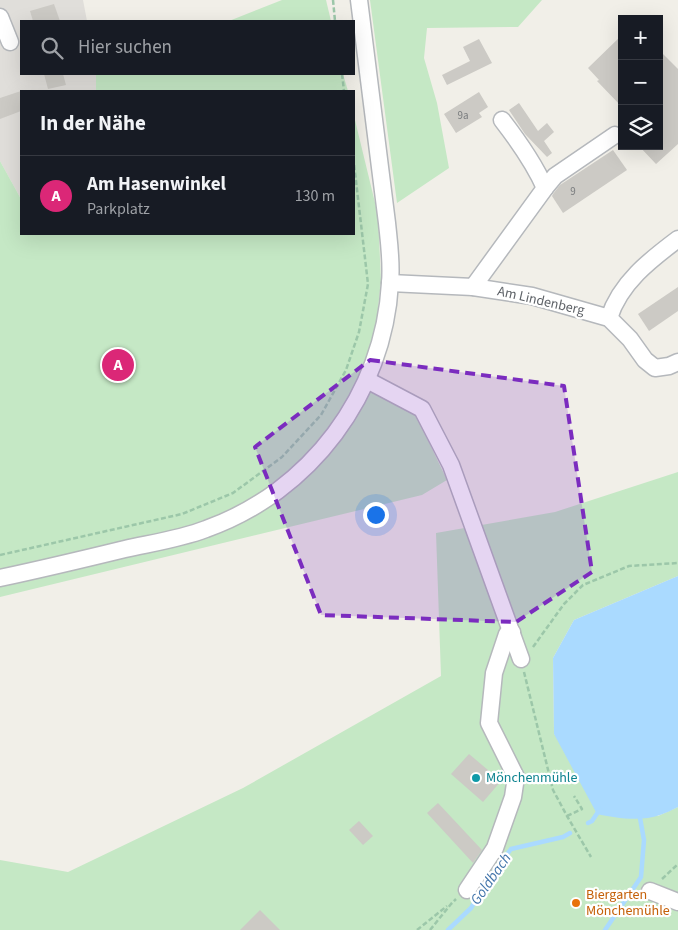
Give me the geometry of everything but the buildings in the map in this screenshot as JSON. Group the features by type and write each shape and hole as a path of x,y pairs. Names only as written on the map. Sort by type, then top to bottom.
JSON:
{"street":[{"path":"0,578 185,536 206,530 243,513 278,491 316,457 346,418 367,380 380,342 386,316 390,283 390,251 387,223 359,0"},
{"path":"0,17 10,42"},
{"path":"502,120 525,150 538,171 545,188"},
{"name":"Am Lindenberg","path":"474,287 555,176 615,135"},
{"path":"609,318 618,297 646,263 678,239"},
{"name":"Am Lindenberg","path":"390,283 474,287 532,296 609,318 655,368 678,362"},
{"path":"367,380 422,409 450,465 521,659"},
{"path":"466,890 495,848 513,797 516,778 489,723 494,673 506,634 512,632"},
{"path":"650,891 678,902"}],"path":[{"path":"332,0 335,20"},
{"path":"342,75 344,90"},
{"path":"0,555 182,514 233,494 282,457 321,415 346,370 359,332 368,284 355,173"},
{"path":"591,857 554,790 521,659 534,645 564,604 583,585 629,566 678,563"},
{"path":"567,816 582,809 574,796"},
{"path":"650,891 678,864"},
{"path":"417,930 451,904 430,930"}],"highlighted area":[{"path":"370,360 564,386 592,572 516,622 321,615 255,447"}],"shaded area":[{"path":"0,0 83,0 87,20 20,20 20,75 96,75 96,90 20,90 20,197 0,161"}],"green space":[{"path":"282,0 326,0 331,20 232,20"},
{"path":"370,0 542,0 518,27 427,28 424,58 437,103 449,168 397,203"},
{"path":"96,75 343,75 348,90 96,90"},
{"path":"355,120 378,215 381,281 377,318 370,351 356,383 416,415 447,480 422,495 0,597 0,161 20,197 20,235 355,235"},
{"path":"678,472 678,576 574,620 553,658 554,734 658,816 678,807 678,930 0,930 0,860 68,872 243,788 441,676 436,533 555,512"}],"water":[{"path":"678,576 678,807 653,817 636,819 597,814 554,734 553,658 574,620"}],"waterway":[{"name":"Goldbach","path":"588,823 592,821 600,809"},
{"path":"605,930 641,877 644,840 640,818"},
{"name":"Goldbach","path":"448,930 471,908 489,878 511,849 563,837 570,833"}],"place":[{"name":"Am Hasenwinkel","path":"118,365"},
{"name":"Mönchenmühle","path":"476,778"},
{"name":"Biergarten Mönchemühle","path":"576,903"}]}
